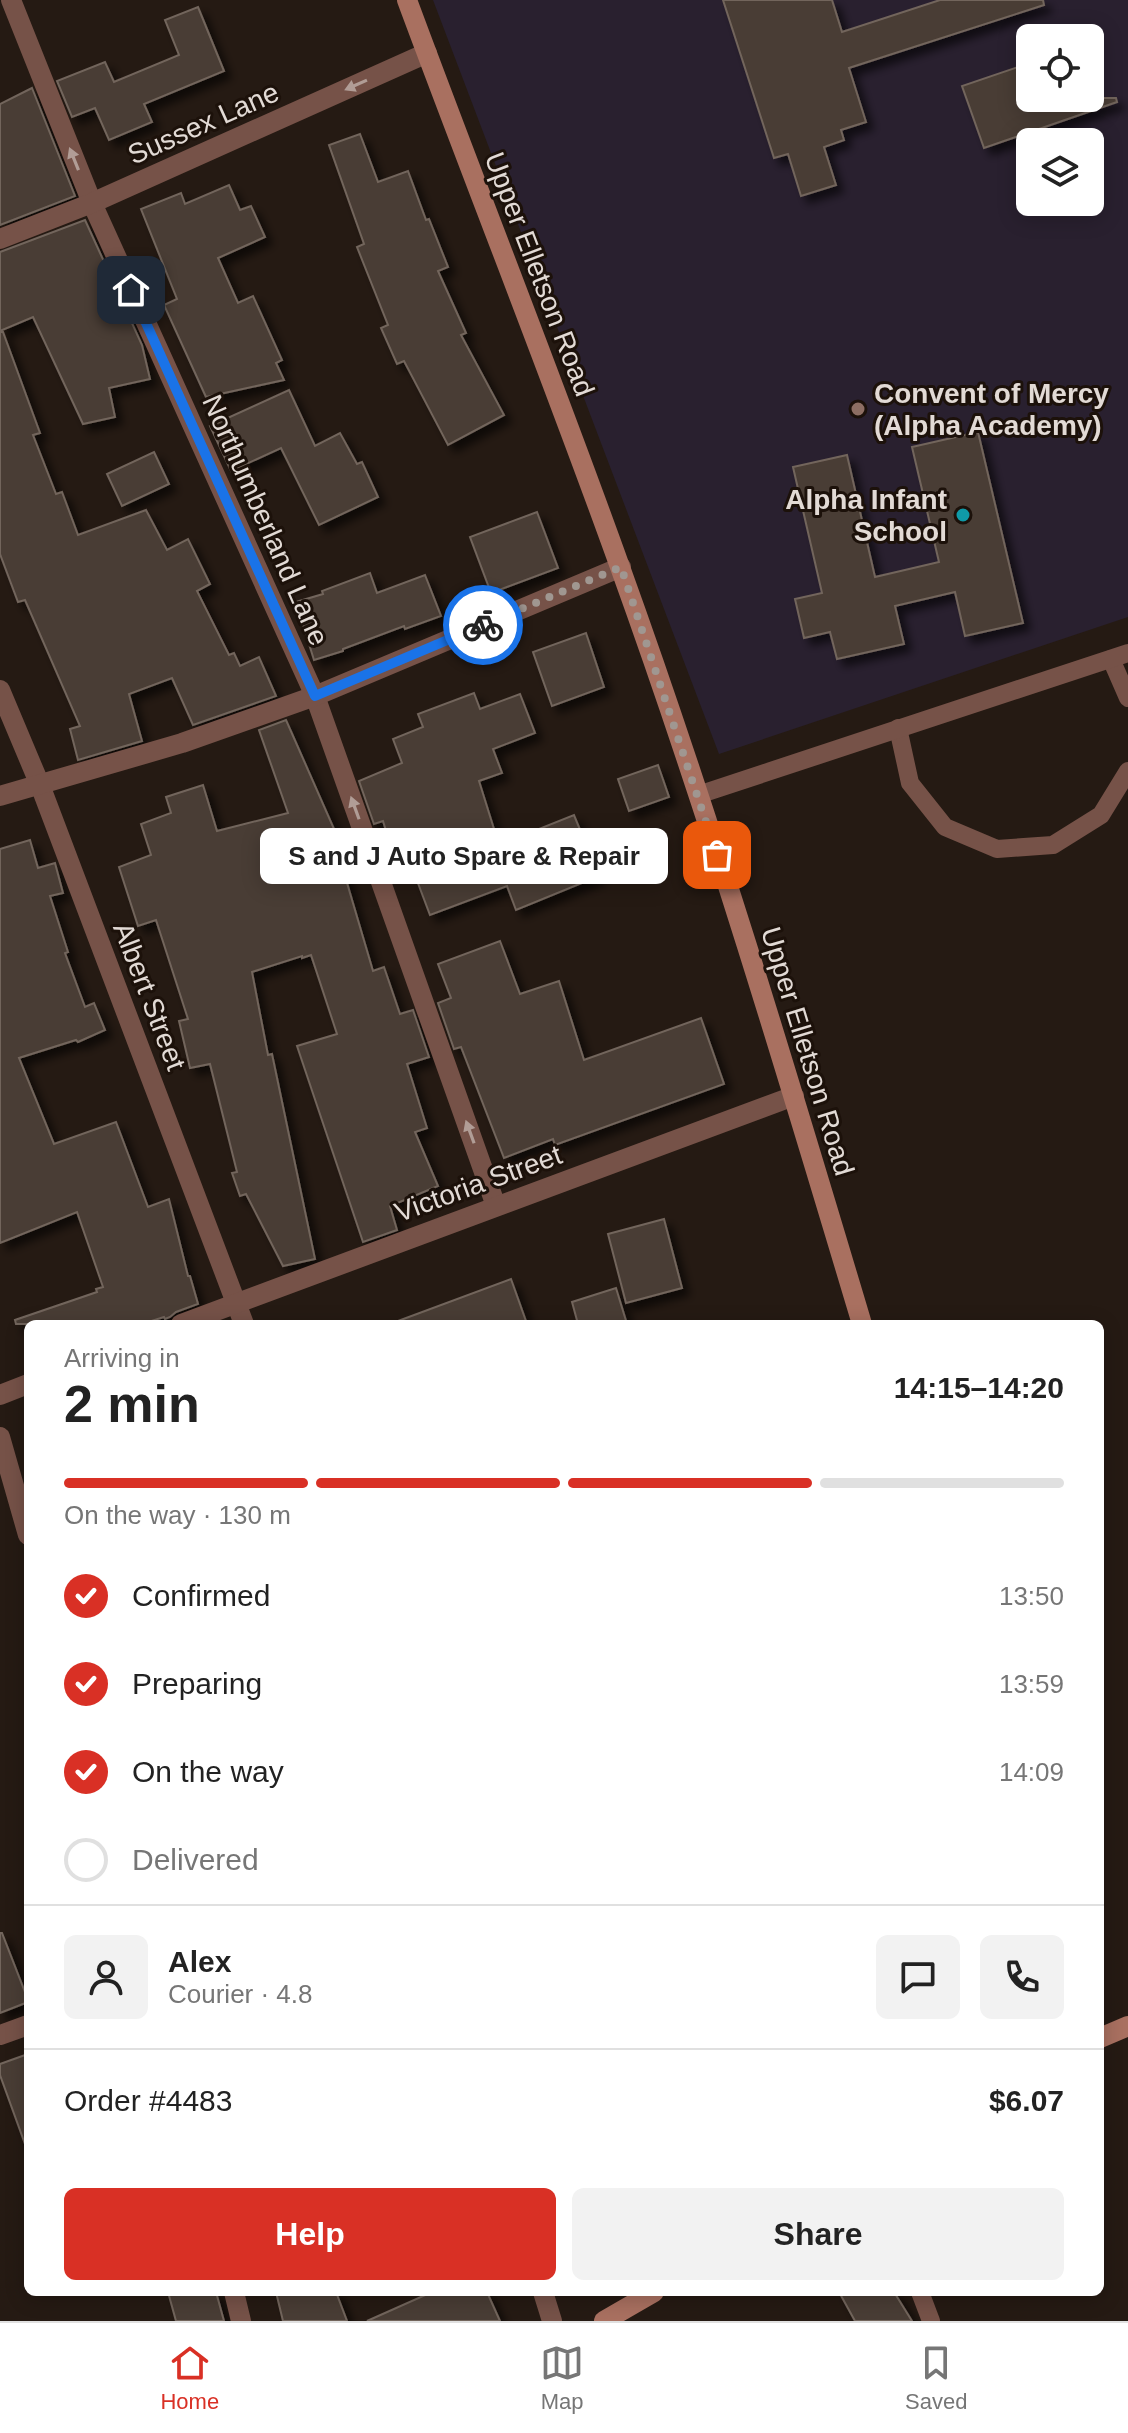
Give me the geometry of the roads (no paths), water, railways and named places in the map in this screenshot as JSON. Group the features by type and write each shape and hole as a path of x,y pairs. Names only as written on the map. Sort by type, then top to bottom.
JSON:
{"street":[{"name":"Northumberland Lane","path":"11,0 92,203 315,696 496,1206"},
{"name":"Upper Elletson Road","path":"407,0 621,567 794,1096 861,1320"},
{"name":"Sussex Lane","path":"0,239 92,203 427,53"},
{"path":"0,796 182,743 315,696 621,567"},
{"name":"Albert Street","path":"0,690 40,785 243,1320"},
{"name":"Victoria Street","path":"191,1320 794,1096"},
{"path":"0,1395 24,1386"},
{"path":"0,1437 24,1521"},
{"path":"0,2035 24,2026"},
{"path":"1104,2036 1128,2026"},
{"path":"235,2296 241,2321"},
{"path":"544,2296 552,2321"},
{"path":"604,2321 647,2296"}],"lane":[{"path":"698,795 1119,656 1128,698"},
{"path":"898,728 910,783 945,827 997,849 1053,845 1101,815 1128,771"},
{"path":"922,2296 931,2321"}],"place":[{"name":"Convent of Mercy (Alpha Academy)","path":"858,409"},
{"name":"Alpha Infant School","path":"963,515"},
{"name":"S and J Auto Spare & Repair","path":"717,855"}]}
